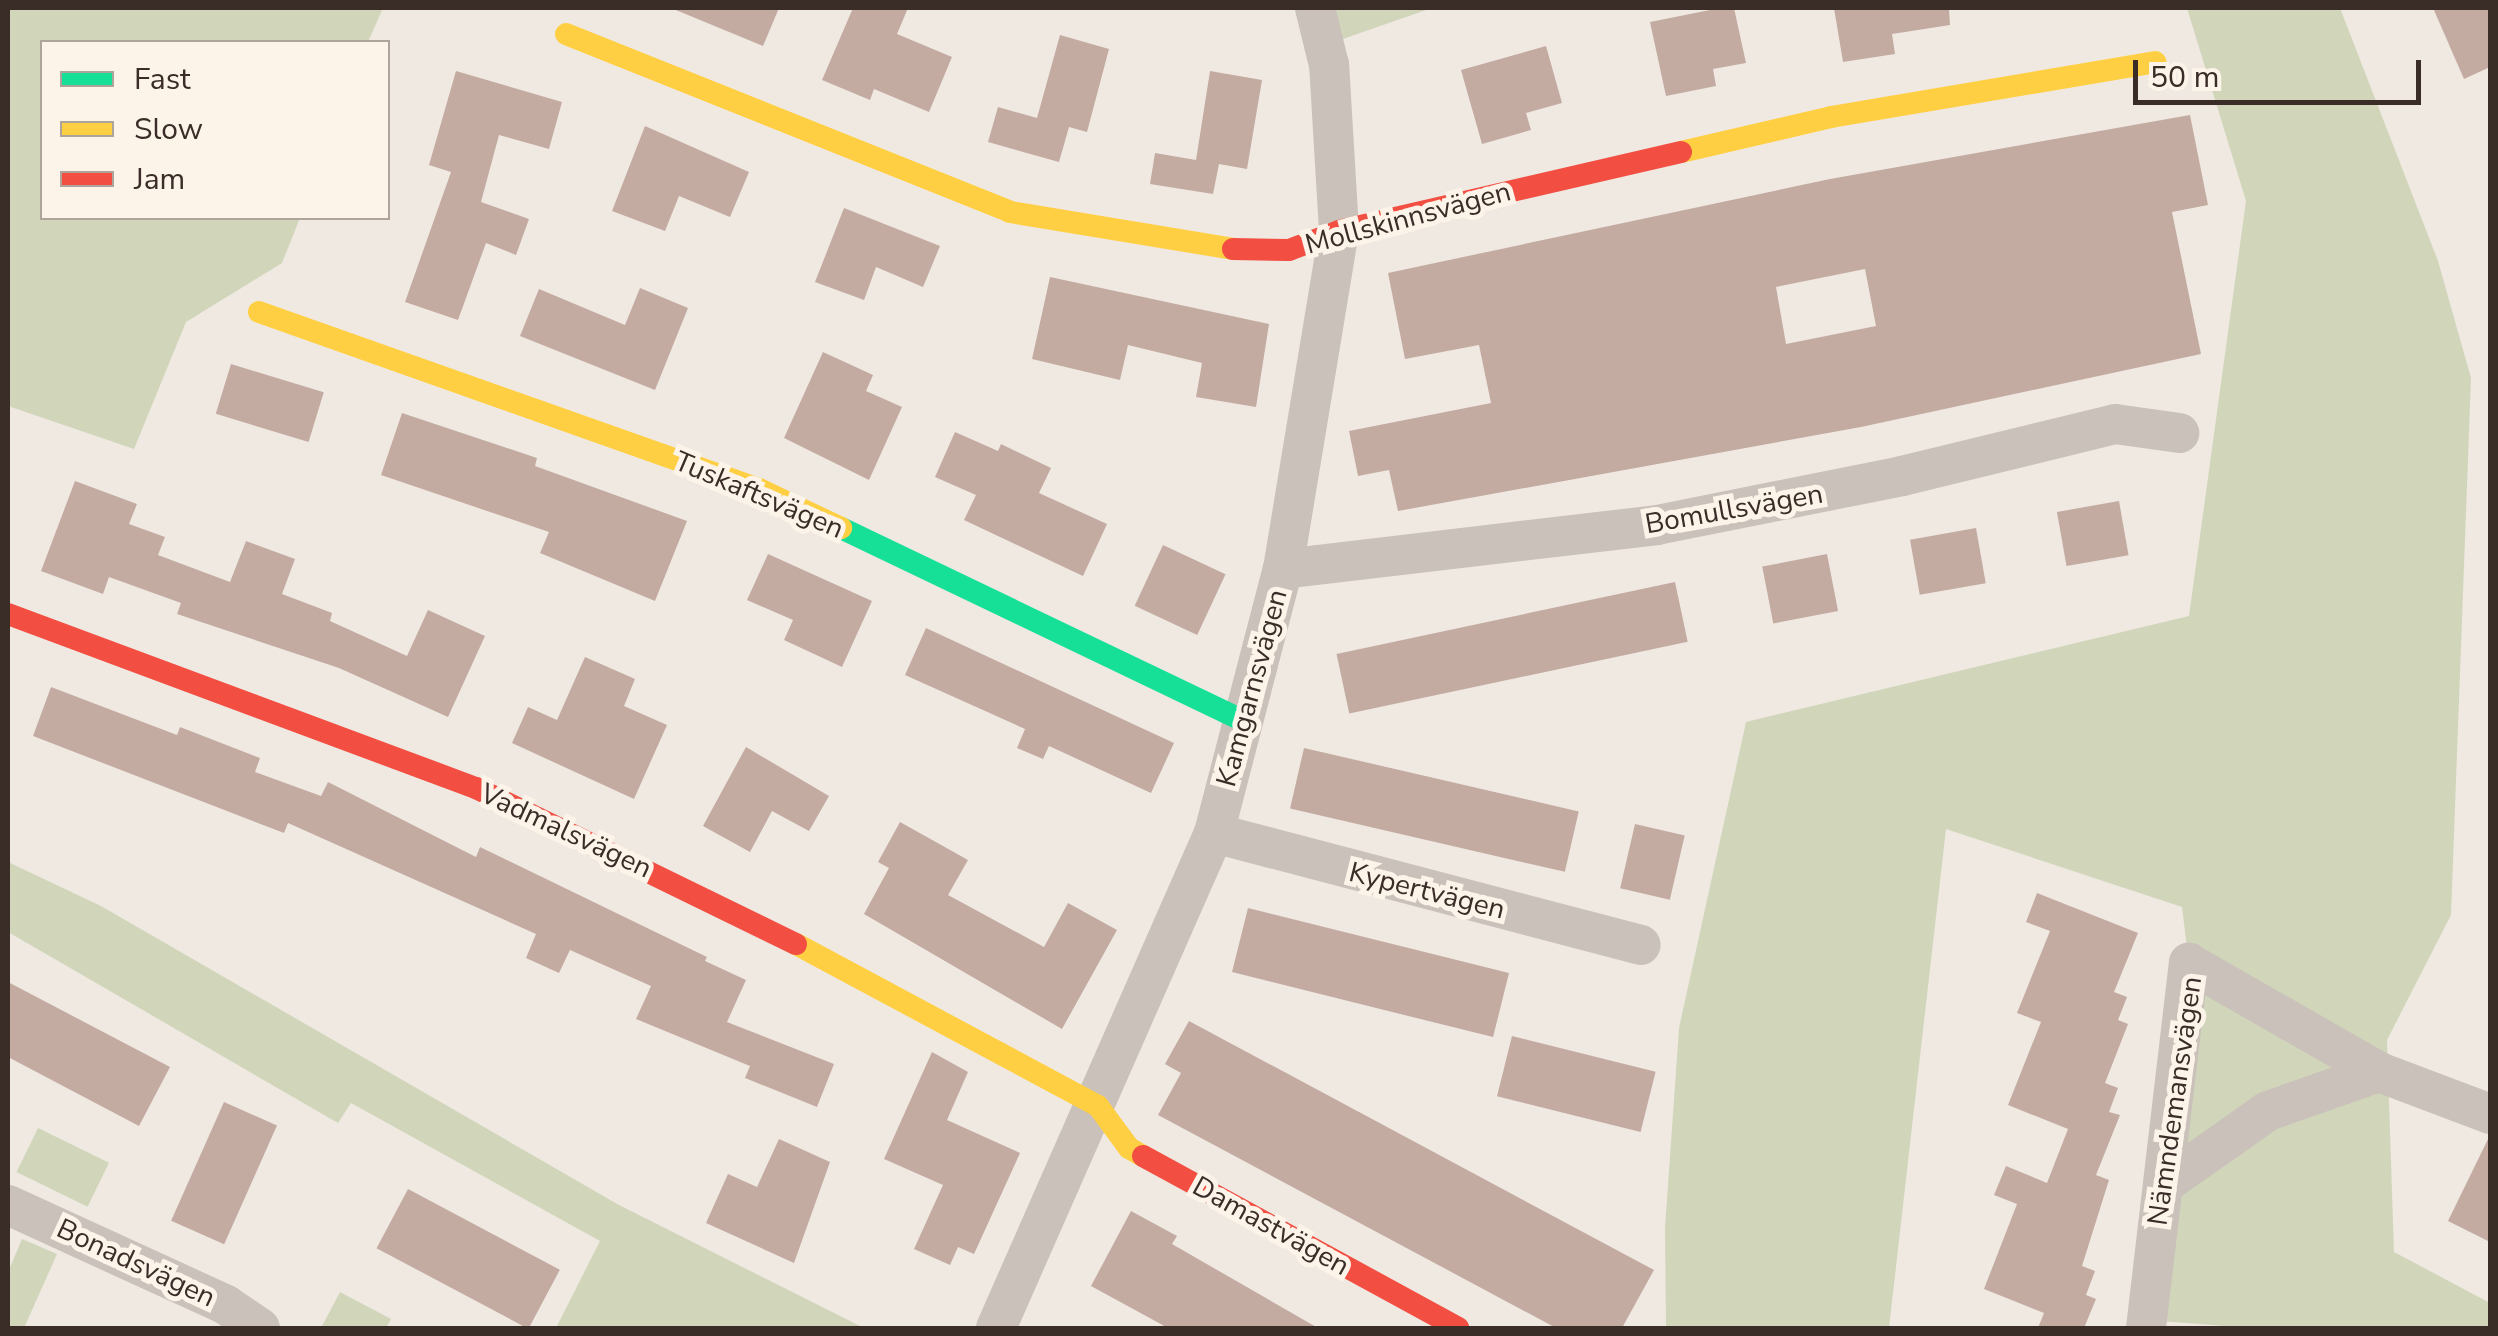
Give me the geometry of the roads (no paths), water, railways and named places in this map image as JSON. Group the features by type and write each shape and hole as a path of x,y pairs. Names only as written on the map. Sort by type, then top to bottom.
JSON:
{"street":[{"name":"Kamgarnsvägen","path":"996,1328 1098,1106 1214,833 1283,569 1339,230 1329,66 1315,8"},
{"name":"Mollskinnsvägen","path":"566,34 1010,212 1210,249 1289,250 1339,230 1831,117 2155,62"},
{"name":"Tuskaftsvägen","path":"258,312 758,490 1242,720"},
{"name":"Bomullsvägen","path":"1283,569 1657,525 1832,492 2116,424 2179,433"},
{"name":"Vadmalsvägen","path":"8,614 476,788 724,905 1098,1106"},
{"name":"Kypertvägen","path":"1214,833 1641,945"},
{"name":"Nämndemansvägen","path":"2146,1328 2190,964 2380,1072 2490,1114"},
{"path":"2163,1185 2268,1111 2380,1072"},
{"name":"Damastvägen","path":"1098,1106 1130,1148 1458,1328"},
{"name":"Bonadsvägen","path":"8,1204 226,1305 260,1328"}]}
